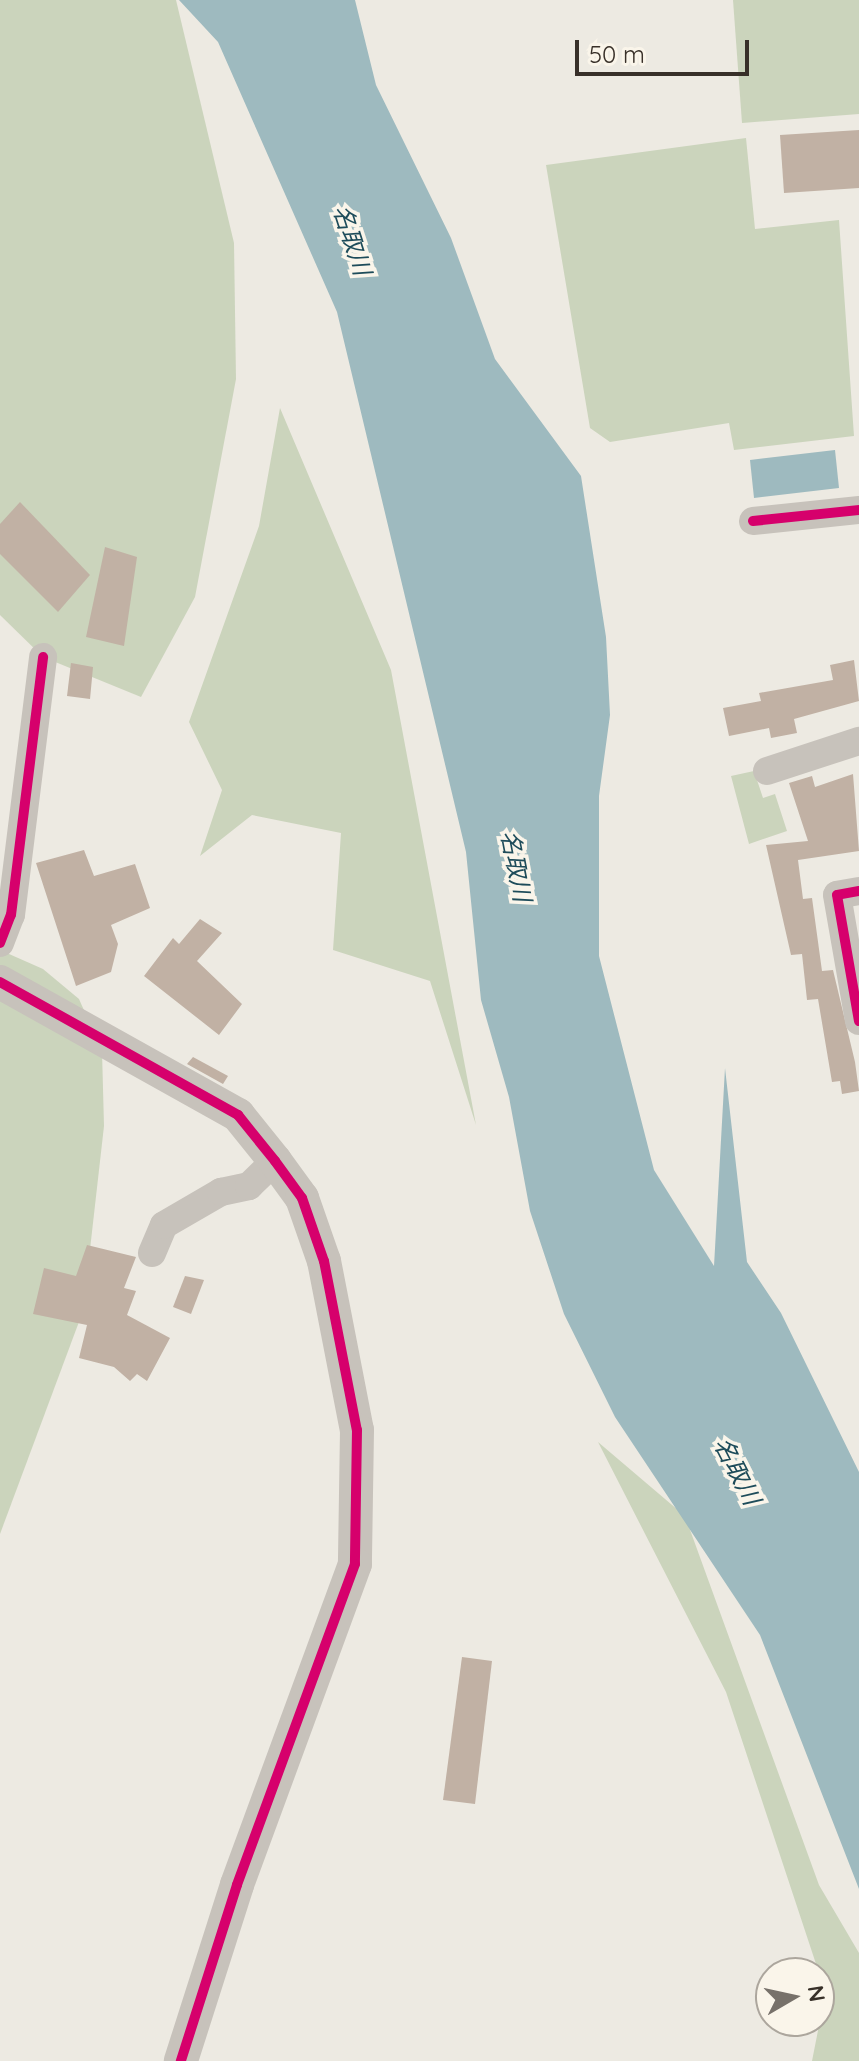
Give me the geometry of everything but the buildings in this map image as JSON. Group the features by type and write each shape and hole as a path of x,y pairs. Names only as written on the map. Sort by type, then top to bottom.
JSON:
{"street":[{"path":"753,521 859,510"},
{"path":"0,943 11,915 43,657"},
{"path":"767,771 859,741"},
{"path":"858,1015 837,895 859,891"},
{"path":"0,982 238,1115 275,1161 302,1198 324,1261 357,1430 355,1564 237,1885 181,2061"},
{"path":"152,1253 164,1225 221,1192 249,1186 275,1161"}],"green space":[{"path":"0,0 176,0 234,243 236,379 195,597 141,697 43,657 0,615"},
{"path":"733,0 859,0 859,114 742,123"},
{"path":"746,138 755,229 839,220 854,436 734,450 729,423 610,442 590,428 546,165"},
{"path":"280,408 391,670 476,1125 430,981 333,950 341,833 252,815 200,856 222,790 189,722 259,526"},
{"path":"754,771 763,798 775,794 787,831 749,844 731,776"},
{"path":"0,950 43,969 79,999 102,1051 104,1126 83,1311 0,1534"},
{"path":"598,1442 685,1516 819,1885 859,1953 859,2061 812,2061 817,2037 835,2037 835,1957 814,1957 726,1692"}],"water":[{"name":"名取川","path":"179,0 355,0 376,85 451,238 495,359 581,476 606,637 610,715 599,796 599,956 654,1170 714,1266 725,1068 747,1262 781,1313 859,1472 859,1889 760,1635 615,1417 564,1314 530,1211 509,1097 481,1000 466,852 337,312 218,42"},
{"path":"835,450 839,488 754,498 750,460"}],"cycle path":[{"path":"753,521 859,510"},
{"path":"0,943 11,915 43,657"},
{"path":"859,891 837,895 859,1021"},
{"path":"0,982 238,1115 275,1161 302,1198 324,1261 357,1430 355,1564 237,1885 181,2061"}]}
